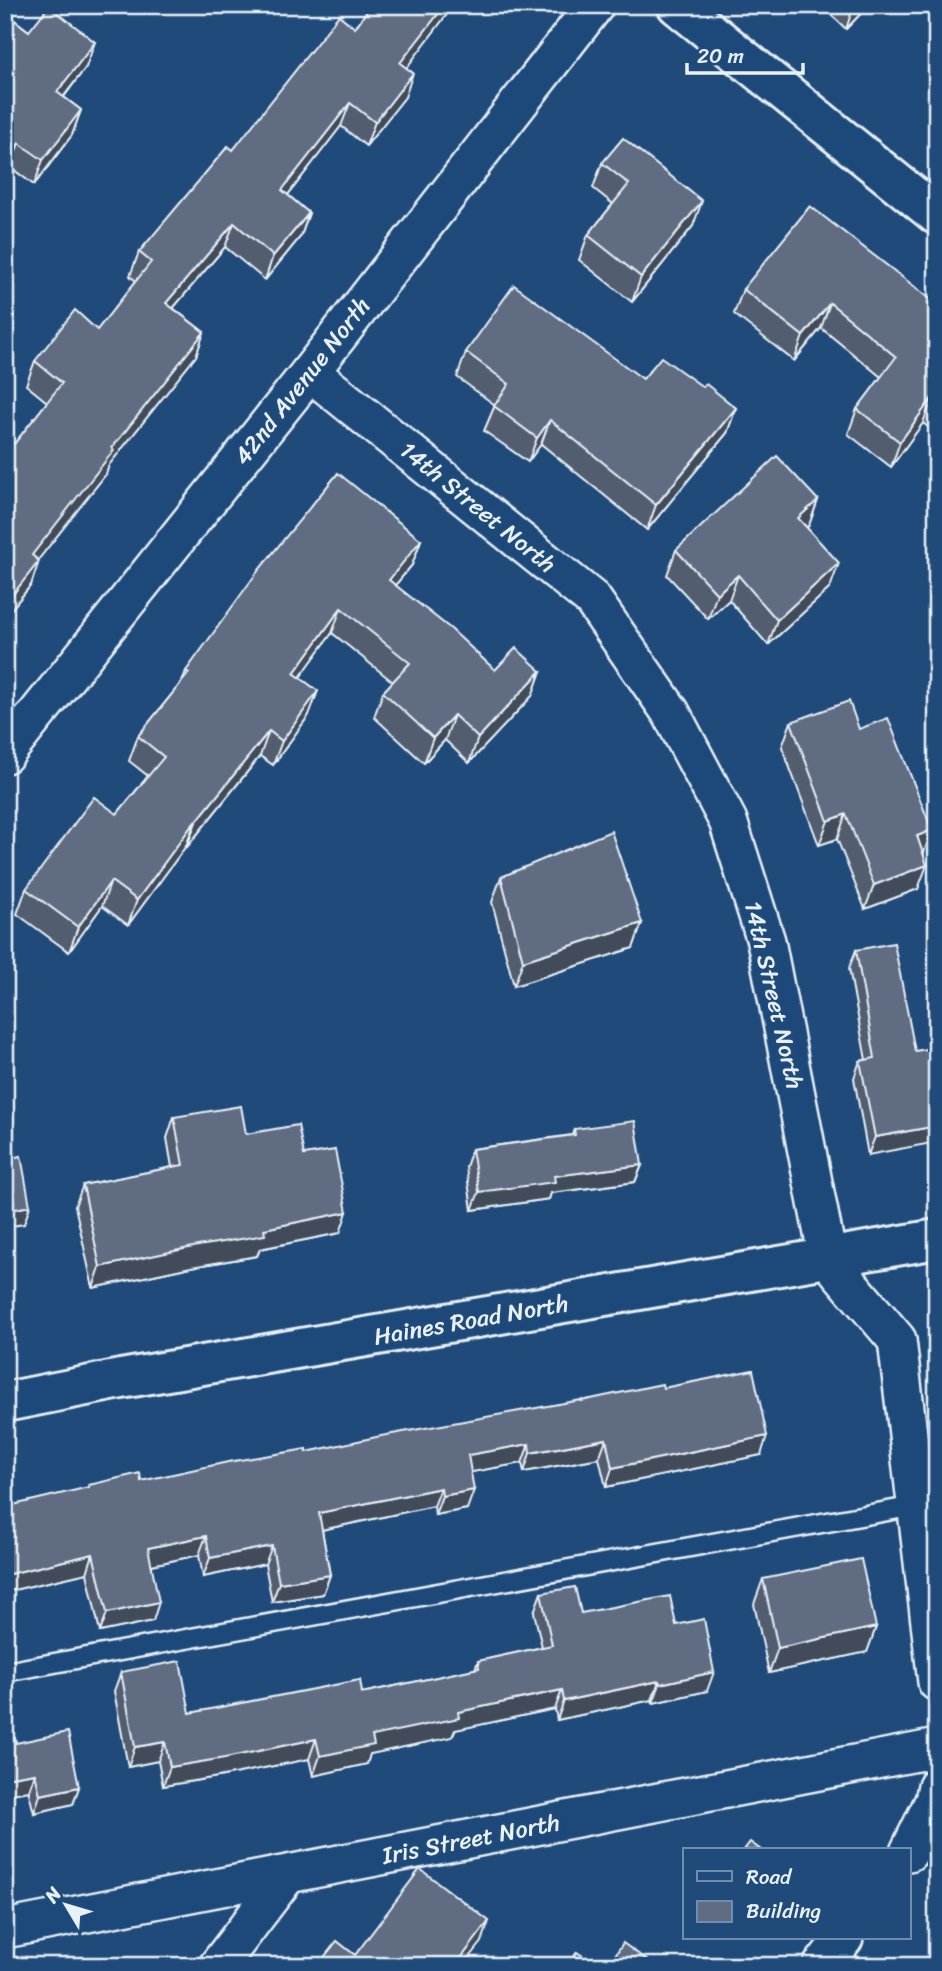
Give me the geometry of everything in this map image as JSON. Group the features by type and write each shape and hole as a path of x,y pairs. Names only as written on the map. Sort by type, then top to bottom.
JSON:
{"street":[{"name":"42nd Avenue North","path":"5,754 310,372 595,5"},
{"path":"677,5 937,215"},
{"name":"14th Street North","path":"310,372 592,599 671,713 728,821 766,941 828,1259 897,1340 927,1504 937,1682"},
{"name":"Haines Road North","path":"5,1402 121,1379 937,1239"},
{"name":"Iris Street North","path":"5,1929 937,1748"},
{"path":"911,1848 934,1801 937,1786"},
{"path":"218,1966 287,1875"},
{"path":"822,1966 842,1940"}],"lane":[{"path":"5,1672 927,1504"}],"building":[{"path":"371,5 445,5 400,63 413,73 375,122 350,103 282,190 309,213 273,256 234,223 166,303 204,332 32,555 39,561 6,603 5,437 14,444 62,383 35,361 75,310 97,330 151,262 139,252 228,146 233,150 339,15 355,28"},
{"path":"49,6 95,42 57,92 81,110 43,160 19,143 5,161 5,13 29,31"},
{"path":"623,138 702,201 641,277 588,235 629,184 602,163"},
{"path":"810,206 937,304 937,402 932,398 900,442 857,409 896,357 830,303 803,336 743,289"},
{"path":"514,285 643,379 661,357 703,387 706,384 736,408 656,505 550,420 537,438 494,406 509,384 466,352"},
{"path":"777,456 818,500 798,518 839,563 777,620 738,575 717,594 676,550"},
{"path":"338,473 421,540 389,580 451,629 495,670 516,648 541,671 478,738 454,715 433,738 383,692 410,663 341,608 294,673 318,691 282,741 269,731 195,821 137,900 111,881 78,927 26,889 94,797 117,814 164,757 138,736 189,673 186,671 258,571"},
{"path":"849,701 859,729 888,718 932,830 917,836 927,865 874,885 846,814 828,821 791,722"},
{"path":"611,831 642,923 523,961 501,877"},
{"path":"894,943 915,1051 937,1047 937,1126 875,1137 860,1061 875,1058 856,950"},
{"path":"241,1106 246,1134 298,1125 304,1155 335,1150 347,1212 264,1229 265,1235 100,1267 83,1185 183,1165 174,1117"},
{"path":"635,1121 642,1165 554,1176 555,1182 479,1192 472,1149 575,1135 574,1129"},
{"path":"21,1156 30,1206 5,1211 5,1159"},
{"path":"753,1370 767,1436 612,1468 606,1439 530,1453 529,1444 468,1455 474,1490 442,1496 441,1488 319,1513 330,1575 279,1583 272,1546 210,1558 206,1536 148,1548 159,1602 107,1613 93,1554 5,1575 5,1507 140,1473 141,1481 228,1462 307,1449 307,1452 662,1384 663,1388"},
{"path":"861,1559 876,1627 778,1648 763,1579"},
{"path":"575,1587 581,1613 670,1596 676,1625 704,1619 714,1672 564,1701 562,1690 458,1712 459,1718 372,1736 374,1745 320,1756 316,1739 170,1767 165,1742 135,1747 121,1672 180,1661 190,1713 360,1680 362,1693 479,1668 478,1661 552,1645 541,1593"},
{"path":"68,1732 79,1787 40,1795 35,1773 5,1778 5,1740 15,1738 16,1743"},
{"path":"750,1842 758,1848 746,1848"},
{"path":"420,1869 489,1921 455,1966 317,1966 337,1941 355,1955"},
{"path":"623,1943 655,1966 608,1966"},
{"path":"577,1952 598,1966 568,1966"}]}
